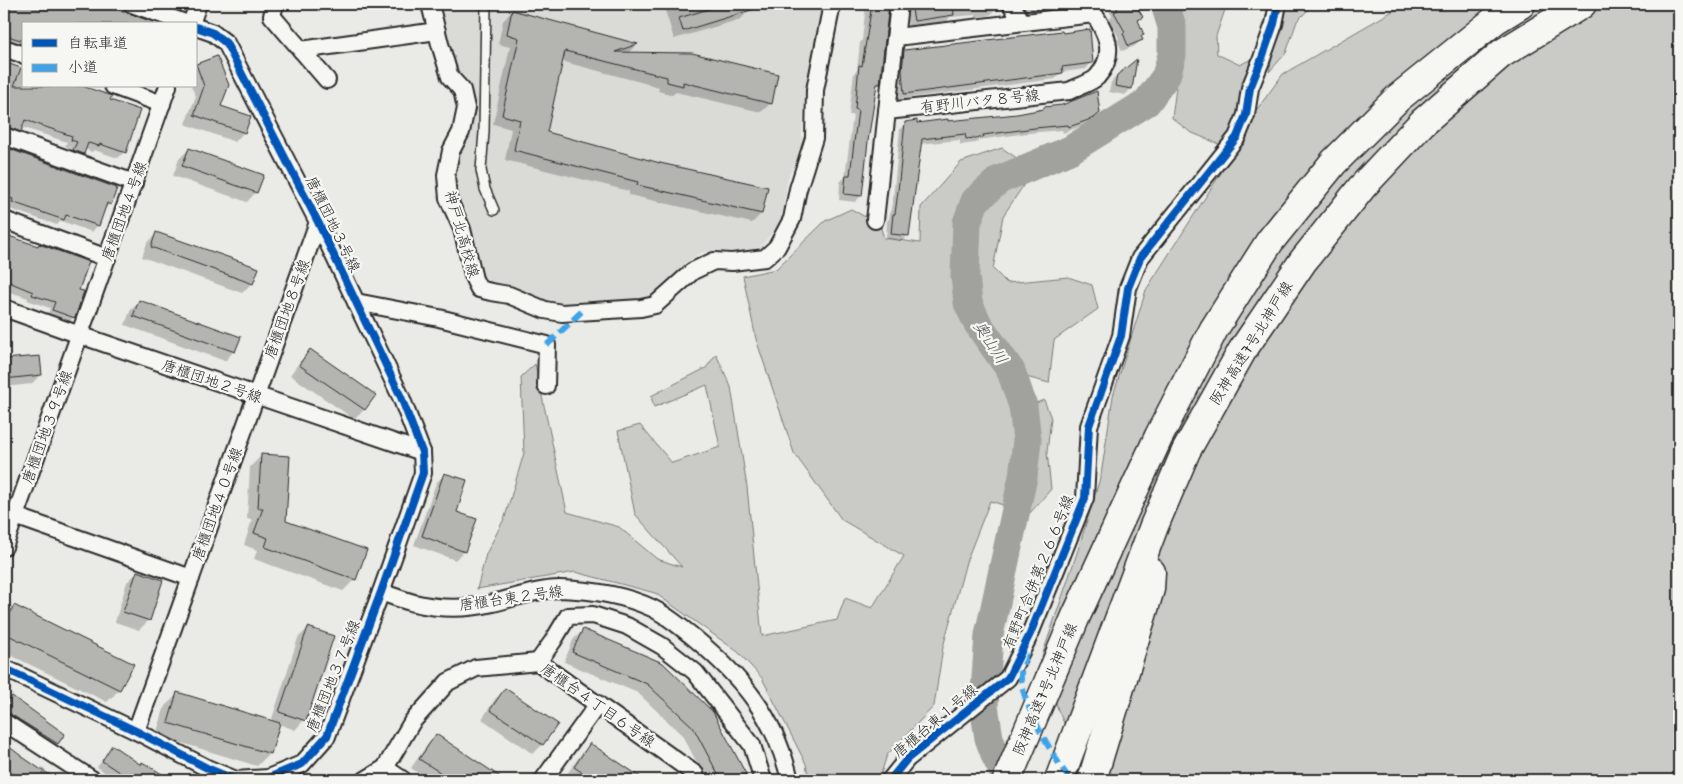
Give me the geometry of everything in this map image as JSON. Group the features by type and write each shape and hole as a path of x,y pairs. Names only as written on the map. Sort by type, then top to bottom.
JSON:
{"highway":[{"name":"阪神高速7号北神戸線","path":"1008,780 1076,616 1159,436 1214,329 1270,241 1334,162 1398,98 1495,20 1521,4"},
{"name":"阪神高速7号北神戸線","path":"1059,780 1154,526 1186,451 1242,351 1303,261 1362,187 1423,122 1501,54 1582,4"},
{"path":"1092,780 1150,589 1154,526"},
{"path":"1001,780 1050,678"}],"street":[{"path":"132,4 184,22"},
{"path":"191,22 198,4"},
{"path":"275,4 272,16 327,80"},
{"name":"神戸北高校線","path":"430,4 450,77 462,90 466,108 460,132 451,151 446,175 448,198 462,229 474,280 479,289 510,295 545,310 562,313 641,308 655,305 693,271 714,260 732,262 765,258 777,247 792,219 798,189 814,138 815,90 832,4"},
{"path":"875,220 899,4"},
{"path":"1011,4 1022,22"},
{"name":"有野町合併第２６６号線","path":"1000,685 1008,678 1030,634 1084,498 1089,426 1121,336 1128,288 1140,258 1237,138 1246,115 1250,88 1274,24 1278,4"},
{"path":"896,37 1022,22 1091,9"},
{"name":"有野川バタ８号線","path":"887,111 1069,91 1096,78 1107,60 1108,41 1101,23 1091,9"},
{"name":"唐櫃団地３号線","path":"198,27 213,33 226,43 318,222 400,397 422,452"},
{"path":"301,50 437,31"},
{"path":"4,48 22,54"},
{"path":"118,88 162,104"},
{"name":"唐櫃団地４号線","path":"80,335 167,88"},
{"path":"4,136 134,183"},
{"path":"4,220 107,258"},
{"name":"唐櫃団地８号線","path":"256,396 318,222"},
{"path":"356,302 439,318 547,345 546,386"},
{"name":"唐櫃団地２号線","path":"4,308 422,452"},
{"name":"唐櫃団地３９号線","path":"4,546 80,335"},
{"name":"唐櫃団地４０号線","path":"15,516 191,578 256,396"},
{"name":"唐櫃団地３７号線","path":"4,668 136,731 209,769 236,780 268,778 302,764 327,736 423,473 422,452"},
{"path":"136,731 191,578"},
{"name":"唐櫃台東２号線","path":"381,592 414,603 468,607 557,589 580,590 625,598 652,608 673,621 701,644 736,675 754,696 771,726 788,769 790,780"},
{"path":"538,662 568,616 593,615 627,626 662,646 696,672 752,744 762,780"},
{"name":"唐櫃台４丁目６号線","path":"386,768 412,722 448,682 476,668 538,662 695,774 696,780"},
{"name":"唐櫃台東１号線","path":"890,780 907,759 926,742 1000,685"},
{"path":"543,780 598,704"},
{"path":"4,722 93,780"},
{"path":"365,780 386,768 403,780"}],"lane":[{"path":"486,4 484,132 481,170 485,189 494,210"}],"shaded area":[{"path":"436,4 821,4 821,16 805,90 801,149 788,178 779,224 762,245 754,251 709,251 700,253 689,261 649,300 631,303 603,302 579,307 557,306 531,298 517,289 484,287 449,177 465,125"},
{"path":"1175,4 1227,4 1216,36 1217,54 1240,65 1253,58 1241,112 1226,147 1190,132 1172,118 1179,46"},
{"path":"1283,4 1314,4 1297,21 1286,53 1269,72"},
{"path":"1405,4 1679,4 1679,780 1090,780 1058,710 1042,656 1101,475 1113,396 1146,290 1226,165 1255,112 1283,74"},
{"path":"1002,148 1024,163 1023,186 1003,216 993,269 1007,283 1068,277 1092,285 1098,309 1054,340 1049,383 1026,377 1004,390 1017,410 1044,400 1051,418 1047,452 1051,489 1030,513 990,501 966,562 943,647 934,706 887,755 879,780 809,780 806,764 762,678 738,652 655,593 575,572 477,589 486,554 505,517 524,453 521,377 535,364 567,512 619,527 657,559 682,567 635,514 618,431 640,425 672,463 720,447 707,385 654,407 651,396 706,368 716,354 731,387 747,487 762,636 837,620 845,598 872,608 904,556 842,520 794,453 756,339 743,276 776,269 825,221 851,209 880,225 884,238 920,243 921,207 961,162"}],"building":[{"path":"10,4 102,4 153,22 22,22 22,40 4,35 4,21"},
{"path":"725,4 761,4 761,7 683,31 679,18"},
{"path":"872,4 889,4 880,84 877,84 862,196 844,194 846,175 850,175 858,110 855,109 859,65 862,66"},
{"path":"911,4 953,4 954,15 914,21"},
{"path":"1114,4 1135,4 1143,17 1138,20 1144,35 1141,36 1143,40 1128,46 1123,33 1125,32 1114,12 1118,10"},
{"path":"512,10 638,44 615,52 692,53 778,74 772,104 683,82 683,86 667,82 667,77 565,51 547,132 660,163 768,187 762,214 637,185 638,182 514,150 520,120 502,115 519,38 507,34"},
{"path":"1090,29 1093,63 1062,67 1063,73 904,94 902,71 904,50"},
{"path":"217,56 229,85 221,106 251,116 245,133 194,115 204,86 198,70 198,63"},
{"path":"1137,59 1132,89 1115,86 1117,75"},
{"path":"4,62 21,68 14,86 22,86 22,88 88,88 112,96 110,100 140,110 126,153 100,144 99,146 88,143 84,154 73,150 77,142 71,140 72,136 25,120 21,132 4,126"},
{"path":"1097,91 1100,113 1094,118 1069,127 1068,125 1035,128 966,139 965,134 922,139 909,236 891,234 898,191 905,122 917,120 917,123 948,119 948,121 1017,114 1044,109 1044,107 1062,105"},
{"path":"4,147 117,188 111,205 107,203 99,226 66,215 64,220 12,202 13,199 4,196"},
{"path":"189,148 264,175 257,193 182,166"},
{"path":"156,232 259,268 253,284 151,247"},
{"path":"6,235 38,246 39,244 89,262 79,290 84,291 75,318 52,310 55,302 32,295 33,292 4,280 4,242"},
{"path":"139,300 241,337 235,352 133,316"},
{"path":"310,349 376,395 365,410 299,365"},
{"path":"40,356 42,375 4,379 4,359"},
{"path":"261,454 290,456 286,521 367,550 356,580 265,547 268,538 254,533 263,508 258,508"},
{"path":"444,473 467,480 457,512 477,519 465,552 422,536"},
{"path":"137,571 163,580 150,621 123,612"},
{"path":"14,605 134,664 120,690 4,633 4,626"},
{"path":"308,627 334,636 306,721 279,712"},
{"path":"583,629 663,663 713,712 746,774 733,780 721,780 693,727 647,684 572,652"},
{"path":"505,688 558,724 543,745 490,710"},
{"path":"177,692 280,723 271,754 168,723"},
{"path":"12,696 65,734 58,744 4,710"},
{"path":"436,734 505,780 452,780 419,759"},
{"path":"4,743 56,780 22,780 16,776 4,767"},
{"path":"590,743 645,780 593,780 574,767"},
{"path":"112,745 141,765 142,762 172,780 131,780 102,761"}],"waterway":[{"name":"奥山川","path":"1008,780 989,738 984,706 989,635 1023,477 1027,440 1023,406 1011,371 978,324 968,303 965,276 967,223 975,201 999,180 1070,150 1147,102 1166,76 1172,55 1172,27 1165,4"}],"marked path":[{"path":"547,345 582,311"},
{"path":"1026,653 1021,676 1023,691 1033,717 1070,780"}],"cycle path":[{"path":"890,780 907,759 1008,678 1030,634 1085,498 1089,426 1121,336 1128,288 1140,258 1237,137 1246,115 1250,88 1274,24 1278,4"},
{"path":"4,668 136,731 209,769 236,780 268,778 302,764 327,736 423,473 422,452 401,397 318,222 226,43 213,33 198,28"}]}
